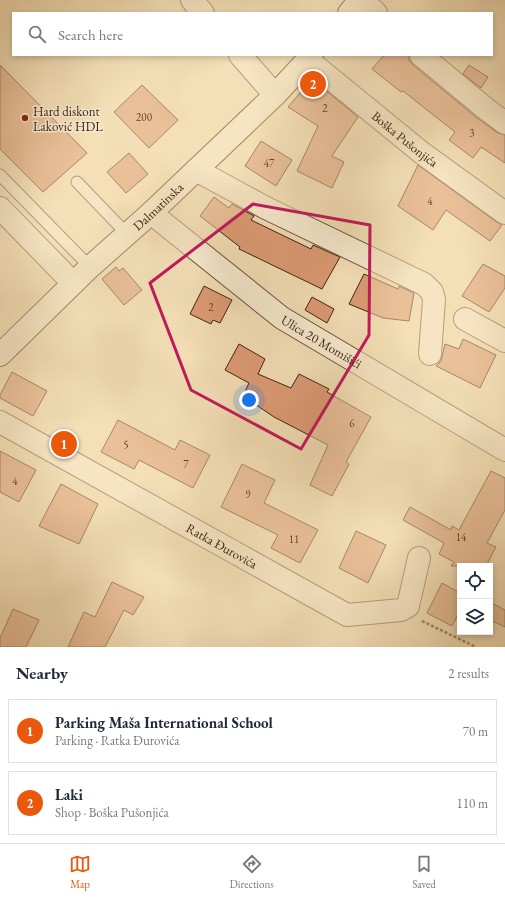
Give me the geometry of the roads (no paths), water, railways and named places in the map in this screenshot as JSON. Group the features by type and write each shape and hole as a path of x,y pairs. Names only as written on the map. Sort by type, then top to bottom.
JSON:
{"street":[{"path":"192,0 202,12"},
{"path":"350,12 361,0 375,12"},
{"path":"241,56 275,95"},
{"path":"422,56 505,123"},
{"name":"Dalmatinska","path":"0,355 90,267 151,213 275,95 310,57"},
{"name":"Boška Pušonjića","path":"310,57 422,153 505,213"},
{"path":"196,170 266,208 424,284 432,292 434,300 430,354"},
{"path":"0,208 74,284"},
{"name":"Ulica 20 Momišići","path":"151,213 282,318 505,450"},
{"path":"465,319 505,341"},
{"name":"Ratka Đurovića","path":"0,422 348,615 401,610 408,606 419,558"}],"lane":[{"path":"0,175 90,267"},
{"path":"77,182 127,234"}],"place":[{"name":"Laki","path":"313,84"},
{"name":"Hard diskont Laković HDL","path":"25,118"},
{"name":"Parking Maša International School","path":"64,444"}]}
